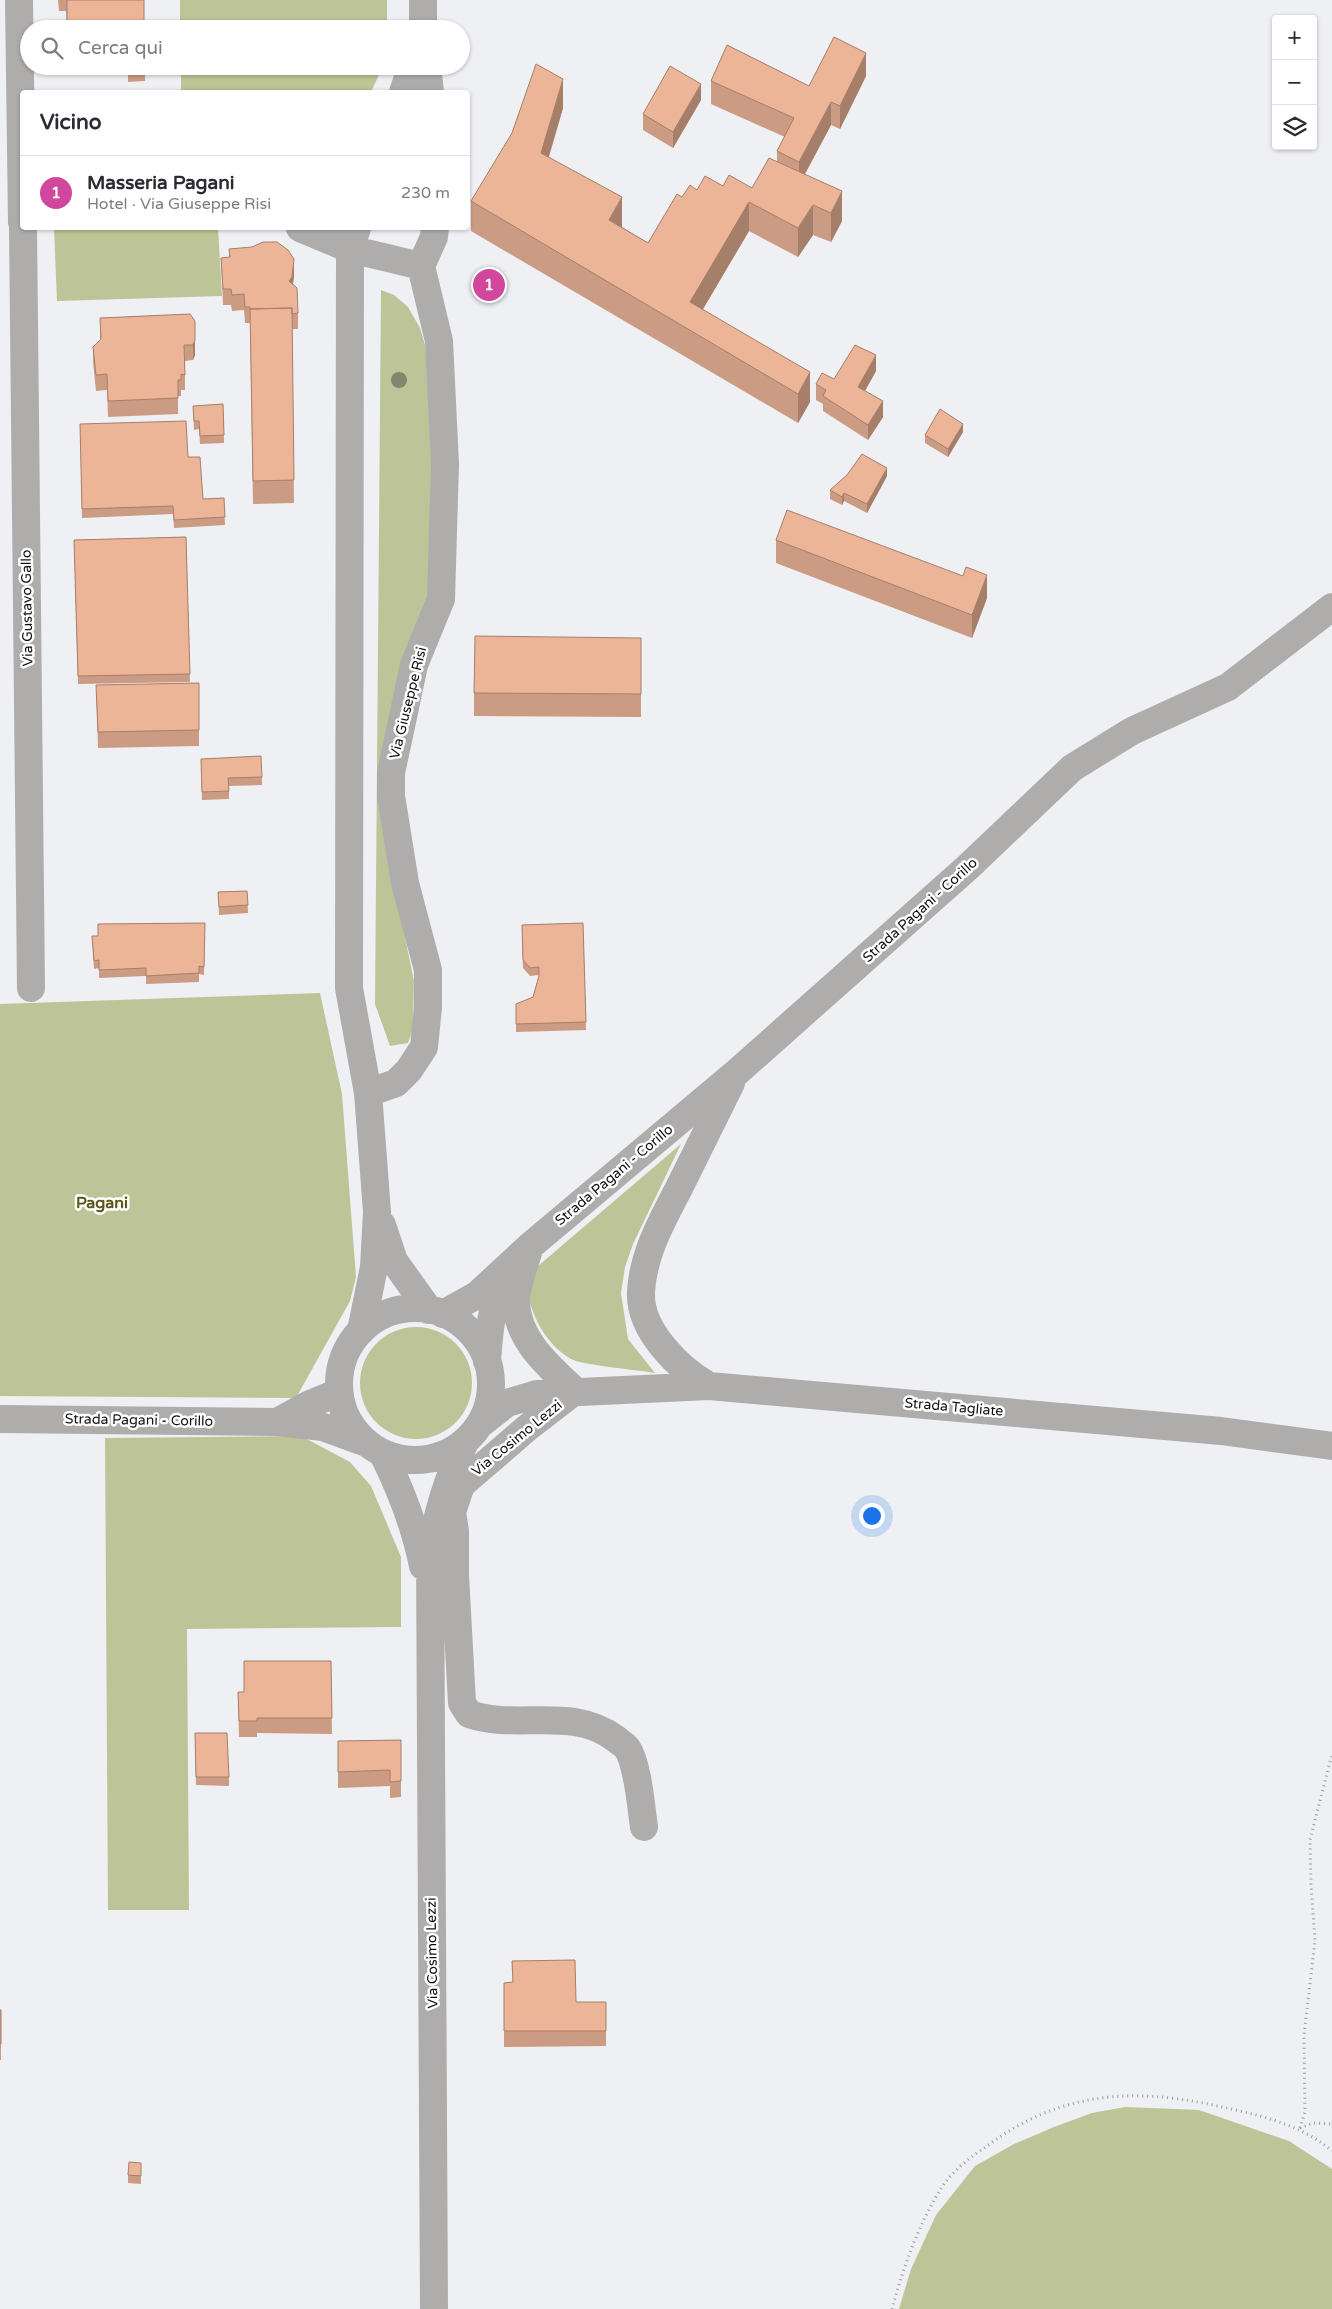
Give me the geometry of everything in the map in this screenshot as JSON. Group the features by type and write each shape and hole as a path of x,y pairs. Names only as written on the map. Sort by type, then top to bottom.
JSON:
{"street":[{"path":"19,0 15,89 20,184"},
{"path":"423,0 424,20"},
{"path":"404,90 409,75"},
{"path":"428,75 430,90"},
{"name":"Via Gustavo Gallo","path":"23,230 31,988"},
{"path":"311,230 354,238 421,266 434,237 435,230"},
{"path":"354,238 349,988 368,1092 377,1212 374,1267 361,1330"},
{"name":"Via Giuseppe Risi","path":"368,1092 396,1083 409,1070 424,1047 428,1007 428,970 410,905 391,796 391,773 395,744 414,665 441,599 445,464 439,341 421,266"},
{"name":"Strada Pagani - Corillo","path":"436,1312 477,1295 530,1246 736,1073 968,868 1072,768 1132,730 1228,687 1332,607"},
{"path":"709,1386 690,1375 660,1343 647,1322 640,1293 650,1247 736,1073"},
{"path":"377,1212 394,1261 436,1312"},
{"path":"530,1246 516,1301 522,1328 540,1357 575,1391"},
{"name":"Strada Pagani - Corillo","path":"0,1418 277,1422 323,1427 404,1460 426,1459 446,1454 472,1433 489,1398 491,1383 487,1361 489,1328 495,1298 530,1246"},
{"name":"Strada Pagani - Corillo","path":"375,1449 353,1429 343,1411 339,1392 340,1370 345,1356 361,1330 380,1316 404,1309 436,1312 462,1325 473,1336 487,1361"},
{"name":"Strada Tagliate","path":"472,1433 507,1404 537,1394 709,1386 1211,1430 1332,1446"},
{"name":"Via Cosimo Lezzi","path":"575,1391 527,1428 461,1484 452,1512 455,1531 455,1575 462,1702 469,1714 488,1721 577,1720 602,1728 627,1748 635,1774 644,1826"},
{"name":"Strada Pagani - Corillo","path":"277,1422 308,1405 339,1392"},
{"name":"Via Cosimo Lezzi","path":"434,2309 430,1555 437,1514 450,1474 472,1433"},
{"name":"Via Cosimo Lezzi","path":"375,1449 402,1494 417,1537 429,1597"}],"path":[{"path":"1300,2128 1304,2112 1304,2035 1315,1941 1310,1840 1332,1754"},
{"path":"892,2309 921,2227 943,2186 964,2162 996,2139 1027,2121 1062,2106 1121,2094 1164,2096 1200,2102 1246,2112 1300,2128 1332,2151"},
{"path":"1300,2128 1313,2124 1332,2124"}],"green space":[{"path":"180,0 387,0 387,20 180,20"},
{"path":"181,75 379,75 372,90 181,90"},
{"path":"54,230 218,230 222,296 57,301"},
{"path":"381,290 394,295 408,307 420,328 425,345 432,462 434,578 391,710 399,908 414,981 413,1029 408,1043 390,1046 375,1004"},
{"path":"320,993 342,1094 356,1277 350,1301 296,1398 0,1396 0,1004"},
{"path":"681,1144 633,1244 625,1267 621,1293 628,1339 655,1373 571,1359 554,1346 541,1328 532,1309 526,1288 538,1266"},
{"path":"416,1327 438,1331 456,1343 468,1361 472,1383 468,1405 456,1423 438,1435 416,1439 394,1435 376,1423 364,1405 360,1383 364,1361 376,1343 394,1331"},
{"path":"301,1436 350,1462 371,1486 401,1557 401,1627 187,1629 189,1910 108,1910 105,1438"},
{"path":"1125,2107 1199,2110 1289,2141 1332,2169 1332,2309 899,2309 911,2269 936,2215 975,2166 1014,2144 1054,2127 1092,2113"}],"building":[{"path":"67,0 144,0 144,20 67,20"},
{"path":"834,37 866,53 840,106 831,102 799,162 777,151 794,118 711,81 727,45 809,86"},
{"path":"536,64 563,79 541,153 622,197 609,220 648,243 677,194 682,197 690,185 697,190 705,176 723,186 729,175 752,188 769,158 842,191 831,213 813,205 798,228 749,202 690,302 810,372 798,394 471,201 512,133"},
{"path":"670,66 701,84 673,132 643,114"},
{"path":"263,242 277,242 288,250 294,259 292,277 289,281 297,288 298,313 292,314 292,308 250,309 250,307 245,307 244,294 232,295 231,289 223,289 221,258 230,257 229,249 252,247"},
{"path":"292,308 294,480 253,481 250,309"},
{"path":"190,314 195,321 195,340 193,345 184,345 185,375 181,374 181,380 178,380 178,398 108,401 107,374 96,375 93,347 101,339 100,318"},
{"path":"855,345 876,355 858,387 883,401 868,425 823,396 826,390 816,384 822,373 834,379"},
{"path":"223,404 224,435 200,436 199,421 194,421 193,406"},
{"path":"940,409 963,424 948,449 925,435"},
{"path":"186,421 188,457 200,457 203,499 224,498 225,517 174,520 173,506 82,509 80,424"},
{"path":"862,454 887,468 867,504 844,493 842,497 830,490 847,475"},
{"path":"787,510 963,576 966,567 987,575 972,615 776,540"},
{"path":"186,537 190,674 78,676 74,540"},
{"path":"475,636 641,638 641,694 474,693"},
{"path":"199,683 199,730 98,732 96,685"},
{"path":"261,756 262,777 228,778 229,791 202,792 201,759"},
{"path":"247,891 248,905 219,907 218,892"},
{"path":"205,923 204,967 199,966 199,973 146,976 146,968 99,970 99,960 94,961 92,936 98,936 98,924"},
{"path":"583,923 586,1022 516,1024 516,1004 533,997 539,976 539,967 530,968 523,960 522,925"},
{"path":"244,1661 331,1661 332,1718 257,1718 257,1721 239,1721 238,1692 244,1692"},
{"path":"195,1733 227,1733 229,1777 196,1777"},
{"path":"401,1740 401,1781 390,1782 390,1770 338,1772 338,1741"},
{"path":"575,1960 576,2002 606,2002 606,2031 504,2031 504,1983 513,1982 512,1961"},
{"path":"1,2010 1,2044 0,2044"},
{"path":"129,2162 141,2163 141,2176 128,2175"}],"place":[{"name":"Masseria Pagani","path":"489,285"}],"district":[{"name":"Pagani","path":"102,1203"}]}
